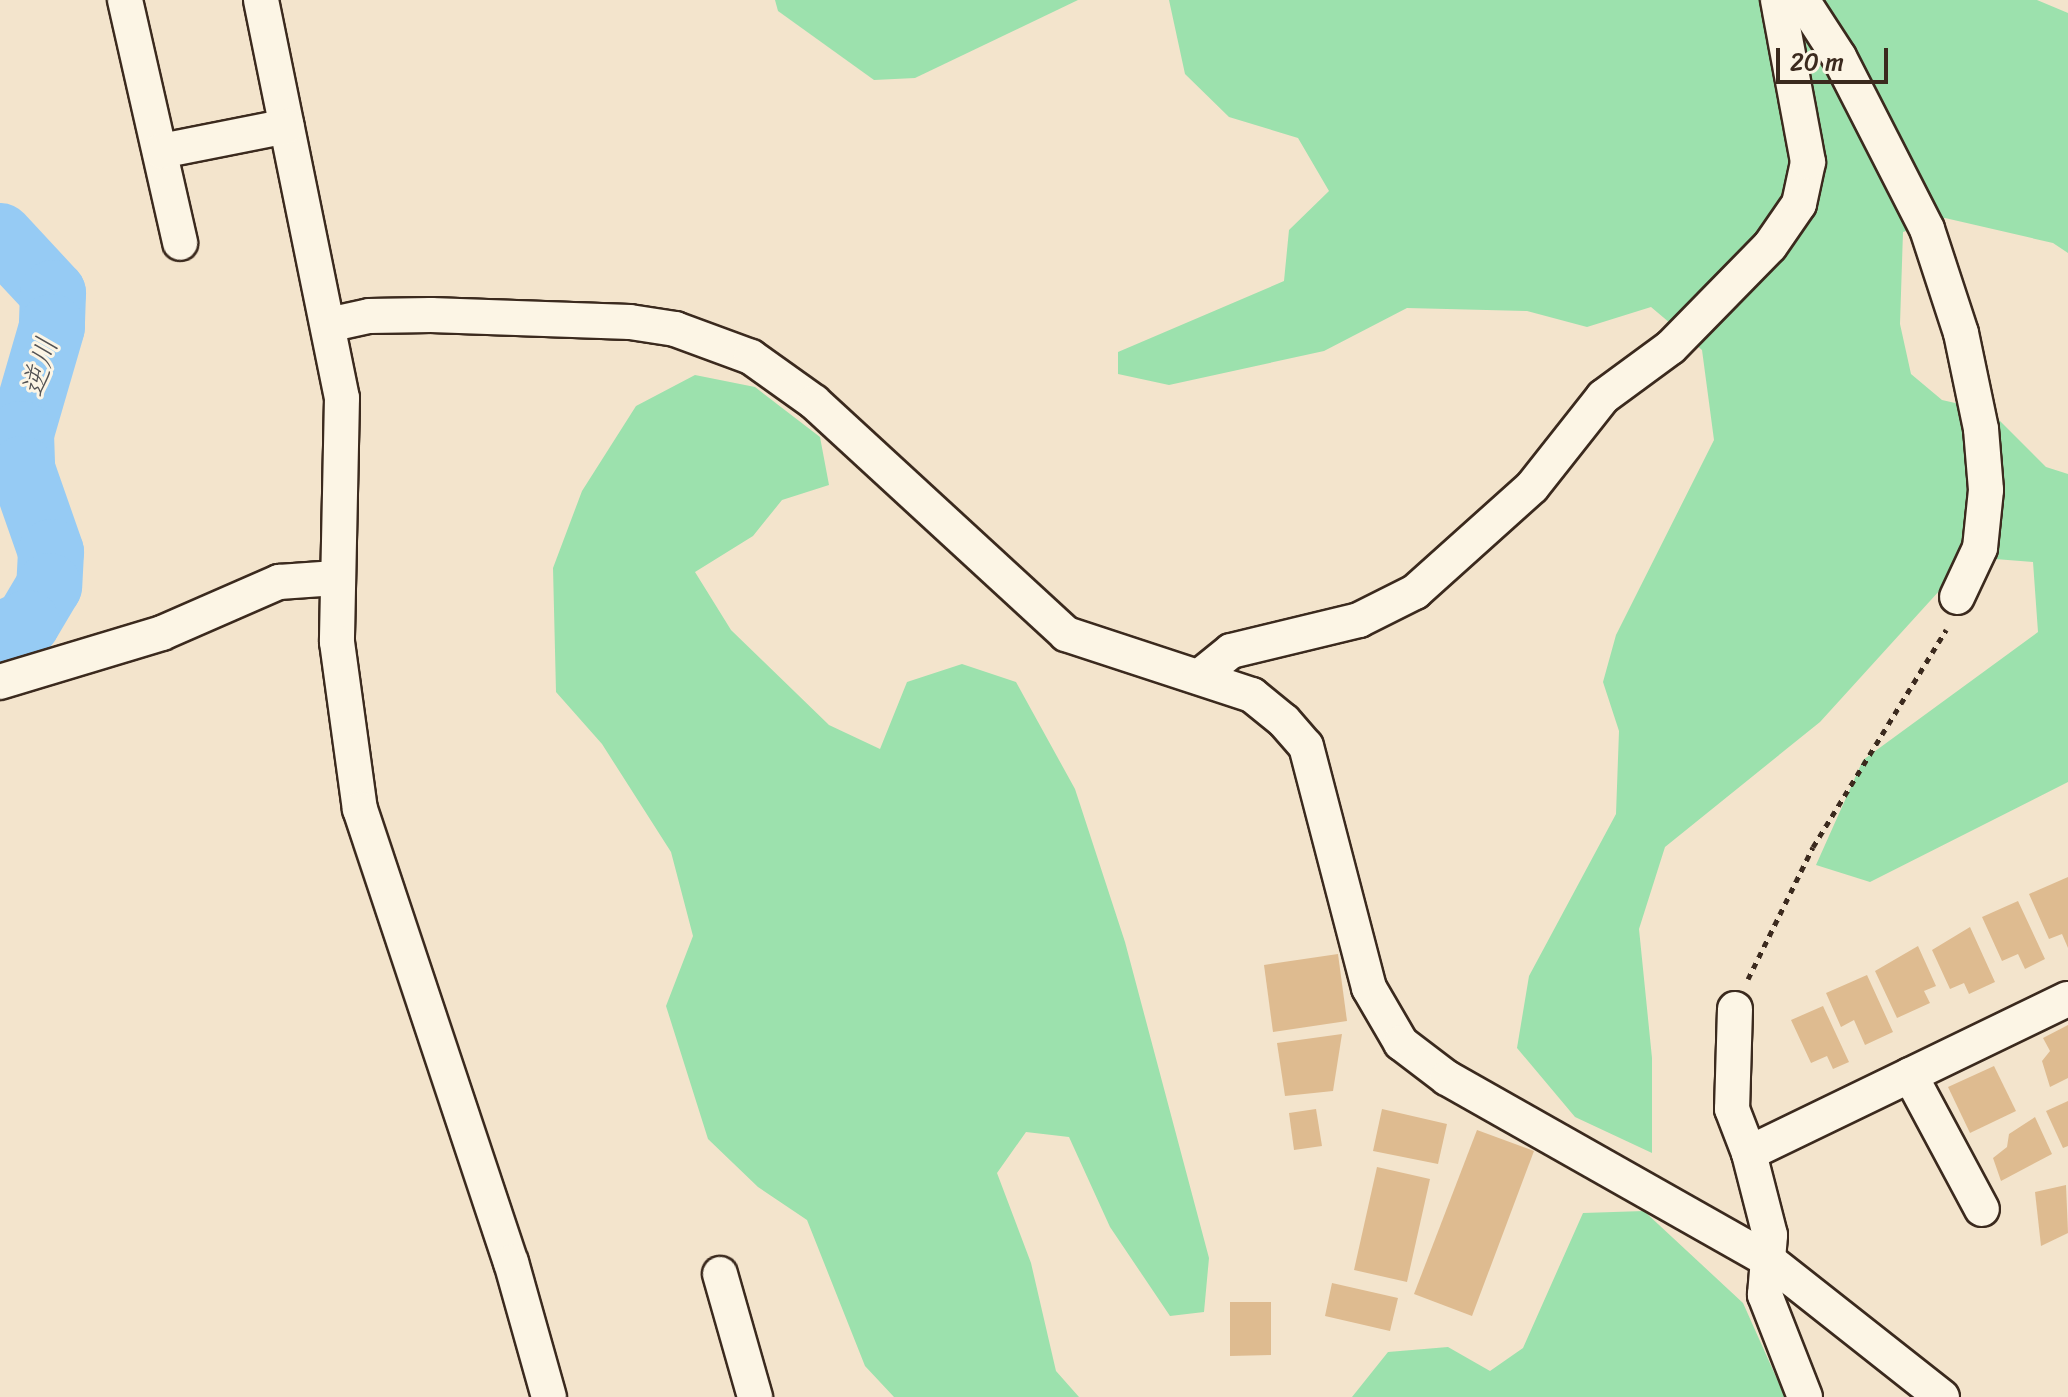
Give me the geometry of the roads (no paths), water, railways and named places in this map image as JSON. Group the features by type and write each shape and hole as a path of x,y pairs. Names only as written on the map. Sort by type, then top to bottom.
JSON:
{"street":[{"path":"125,0 180,243"},
{"path":"261,0 342,398 344,459 336,578 344,717 360,809 511,1262 549,1397"},
{"path":"1199,677 1231,651 1388,611 1415,592 1532,487 1603,397 1671,347 1770,246 1799,204 1808,162 1778,0"},
{"path":"1802,0 1839,57 1927,229 1961,333 1986,490 1980,548 1957,597"},
{"path":"161,151 287,126"},
{"path":"328,325 369,316 431,315 630,322 718,343 751,357 814,402 1066,634 1252,695 1306,746 1369,988 1401,1043 1447,1078 1767,1259 1942,1397"},
{"path":"0,682 162,633 279,582 336,578"},
{"path":"1749,1153 2068,999"},
{"path":"1735,1009 1732,1109 1749,1153 1770,1235 1765,1295 1805,1397"},
{"path":"1910,1075 1982,1209"},
{"path":"720,1274 755,1397"}],"waterway":[{"name":"逆川","path":"0,236 53,293 52,327 21,434 22,469 51,552 49,586 27,623 0,635"}]}
